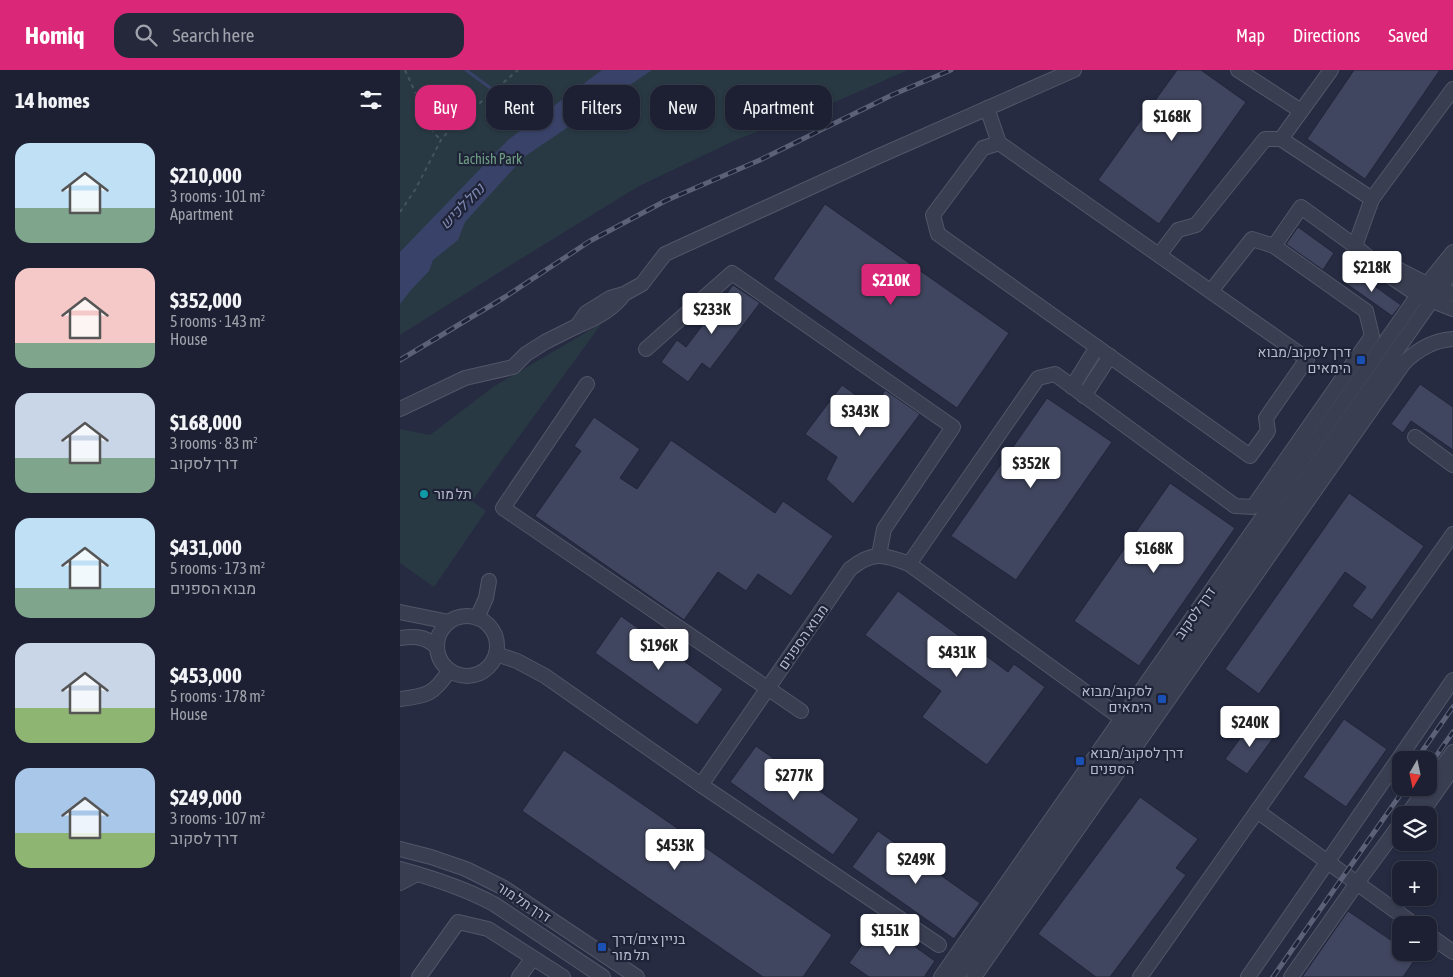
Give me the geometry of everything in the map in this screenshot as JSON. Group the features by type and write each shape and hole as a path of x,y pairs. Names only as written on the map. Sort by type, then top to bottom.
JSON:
{"street":[{"path":"400,409 465,378 513,367 526,354 538,346 577,326 586,313 610,298 624,294 642,284 665,254 878,156 1074,70"},
{"path":"1238,70 1301,112"},
{"path":"1281,139 1331,70"},
{"path":"1355,246 1372,199 1453,89"},
{"path":"987,108 999,143 1308,359 1266,418 1268,431 1250,456 938,234 932,215 983,148 999,143"},
{"path":"1159,255 1178,230 1196,225 1265,139 1281,139 1372,199"},
{"path":"1274,246 1300,208 1453,309"},
{"path":"909,564 1038,378 1055,374 1235,506 1253,507 1372,336 1366,311 1274,246 1252,239 1211,291"},
{"name":"דרך לסקוב","path":"941,977 1127,723 1429,292 1453,252"},
{"name":"דרך לסקוב","path":"1429,292 1453,270"},
{"path":"646,349 732,273 953,427 884,529 879,555 890,556 909,564 1127,723"},
{"path":"1429,292 1453,294"},
{"path":"974,977 1404,363 1414,353 1429,344 1453,339"},
{"path":"1072,387 1097,348"},
{"path":"1084,396 1110,356"},
{"path":"587,384 503,508 801,711"},
{"path":"1414,437 1453,465"},
{"path":"1140,977 1453,534"},
{"name":"מבוא הספנים","path":"701,785 850,568 868,556 879,555"},
{"path":"477,618 486,598 489,581"},
{"path":"400,612 449,622"},
{"path":"462,616 477,618 492,628 497,645 496,654 486,670 477,675 468,677 458,675 449,671 442,664 436,646 438,637 442,628 449,622 462,616"},
{"path":"400,638 421,637 436,646"},
{"path":"496,654 517,661 539,672 701,785 939,944"},
{"path":"400,699 413,698 432,692 440,686 449,671"},
{"path":"1248,977 1453,680"},
{"name":"דרך לסקוב","path":"957,977 1127,723"},
{"path":"1438,772 1453,752"},
{"path":"1426,806 1453,768"},
{"path":"1257,811 1402,916"},
{"path":"1292,977 1360,886 1392,837"},
{"name":"דרך תל מור","path":"400,849 466,869 498,884 636,977"},
{"path":"1299,977 1350,906 1360,886 1392,849"},
{"name":"דרך תל מור","path":"400,869 459,887 494,904 603,977"},
{"path":"400,883 417,874"},
{"path":"419,977 458,922 488,929 563,977"},
{"path":"1437,941 1453,952"},
{"path":"519,977 533,958"}],"path":[{"path":"405,70 434,133 441,140"},
{"path":"400,212 415,190 441,140 452,127 518,70"}],"green space":[{"name":"Lachish Park","path":"400,70 908,70 832,103 832,85 725,85 725,130 762,130 738,139 639,186 400,335"},
{"path":"602,323 472,501 486,511 434,587 400,563 400,429 430,435 493,387"}],"water":[{"path":"602,70 652,70 630,85 582,85"},
{"name":"נחל לכיש","path":"563,99 564,130 524,157 465,222 458,240 433,260 429,271 400,304 400,252 508,140 521,130 553,130 553,106"}],"building":[{"path":"1177,70 1201,70 1246,102 1159,224 1098,180"},
{"path":"1354,70 1440,70 1365,179 1307,139"},
{"path":"825,204 1009,333 957,408 773,279"},
{"path":"1298,227 1334,253 1323,270 1286,244"},
{"path":"1352,270 1401,305 1392,316 1344,282"},
{"path":"733,285 760,303 710,369 702,363 688,382 661,362 677,340 686,347"},
{"path":"1420,384 1453,407 1453,450 1411,421 1403,433 1391,424"},
{"path":"842,385 874,408 885,390 920,414 853,504 826,479 837,457 805,434"},
{"path":"1047,398 1112,442 1016,580 951,536"},
{"path":"594,417 640,449 620,478 637,489 671,440 775,513 783,501 833,536 791,596 758,574 746,591 718,572 684,620 535,516 581,451 574,446"},
{"path":"1170,483 1235,528 1139,666 1074,621"},
{"path":"1349,493 1424,546 1372,620 1352,606 1366,587 1345,572 1259,694 1225,669"},
{"path":"898,591 1008,672 1014,664 1045,687 987,765 922,717 941,691 865,635"},
{"path":"621,616 723,689 697,725 595,653"},
{"path":"1344,719 1387,749 1346,807 1303,777"},
{"path":"1253,721 1274,737 1247,774 1225,759"},
{"path":"756,746 859,819 833,855 730,782"},
{"path":"564,750 832,935 803,977 763,977 522,811"},
{"path":"1140,797 1198,839 1176,868 1186,875 1110,977 1096,977 1038,934"},
{"path":"878,831 980,903 954,939 852,867"},
{"path":"1348,911 1392,941 1392,961 1414,961 1403,977 1302,977"},
{"path":"879,921 935,961 924,977 869,977 849,963"}],"waterway":[{"path":"466,70 486,85"}],"railway":[{"path":"400,360 505,297 590,241 665,201 760,160 892,95 951,70"},
{"path":"1422,751 1453,707"},
{"path":"1438,753 1453,732"},
{"path":"1273,977 1399,796"}],"place":[{"name":"דרך לסקוב/מבוא הימאים","path":"1361,360"},
{"name":"תל מור","path":"424,494"},
{"name":"לסקוב/מבוא הימאים","path":"1162,699"},
{"name":"דרך לסקוב/מבוא הספנים","path":"1080,761"},
{"name":"בניין צים/דרך תל מור","path":"602,947"}]}
